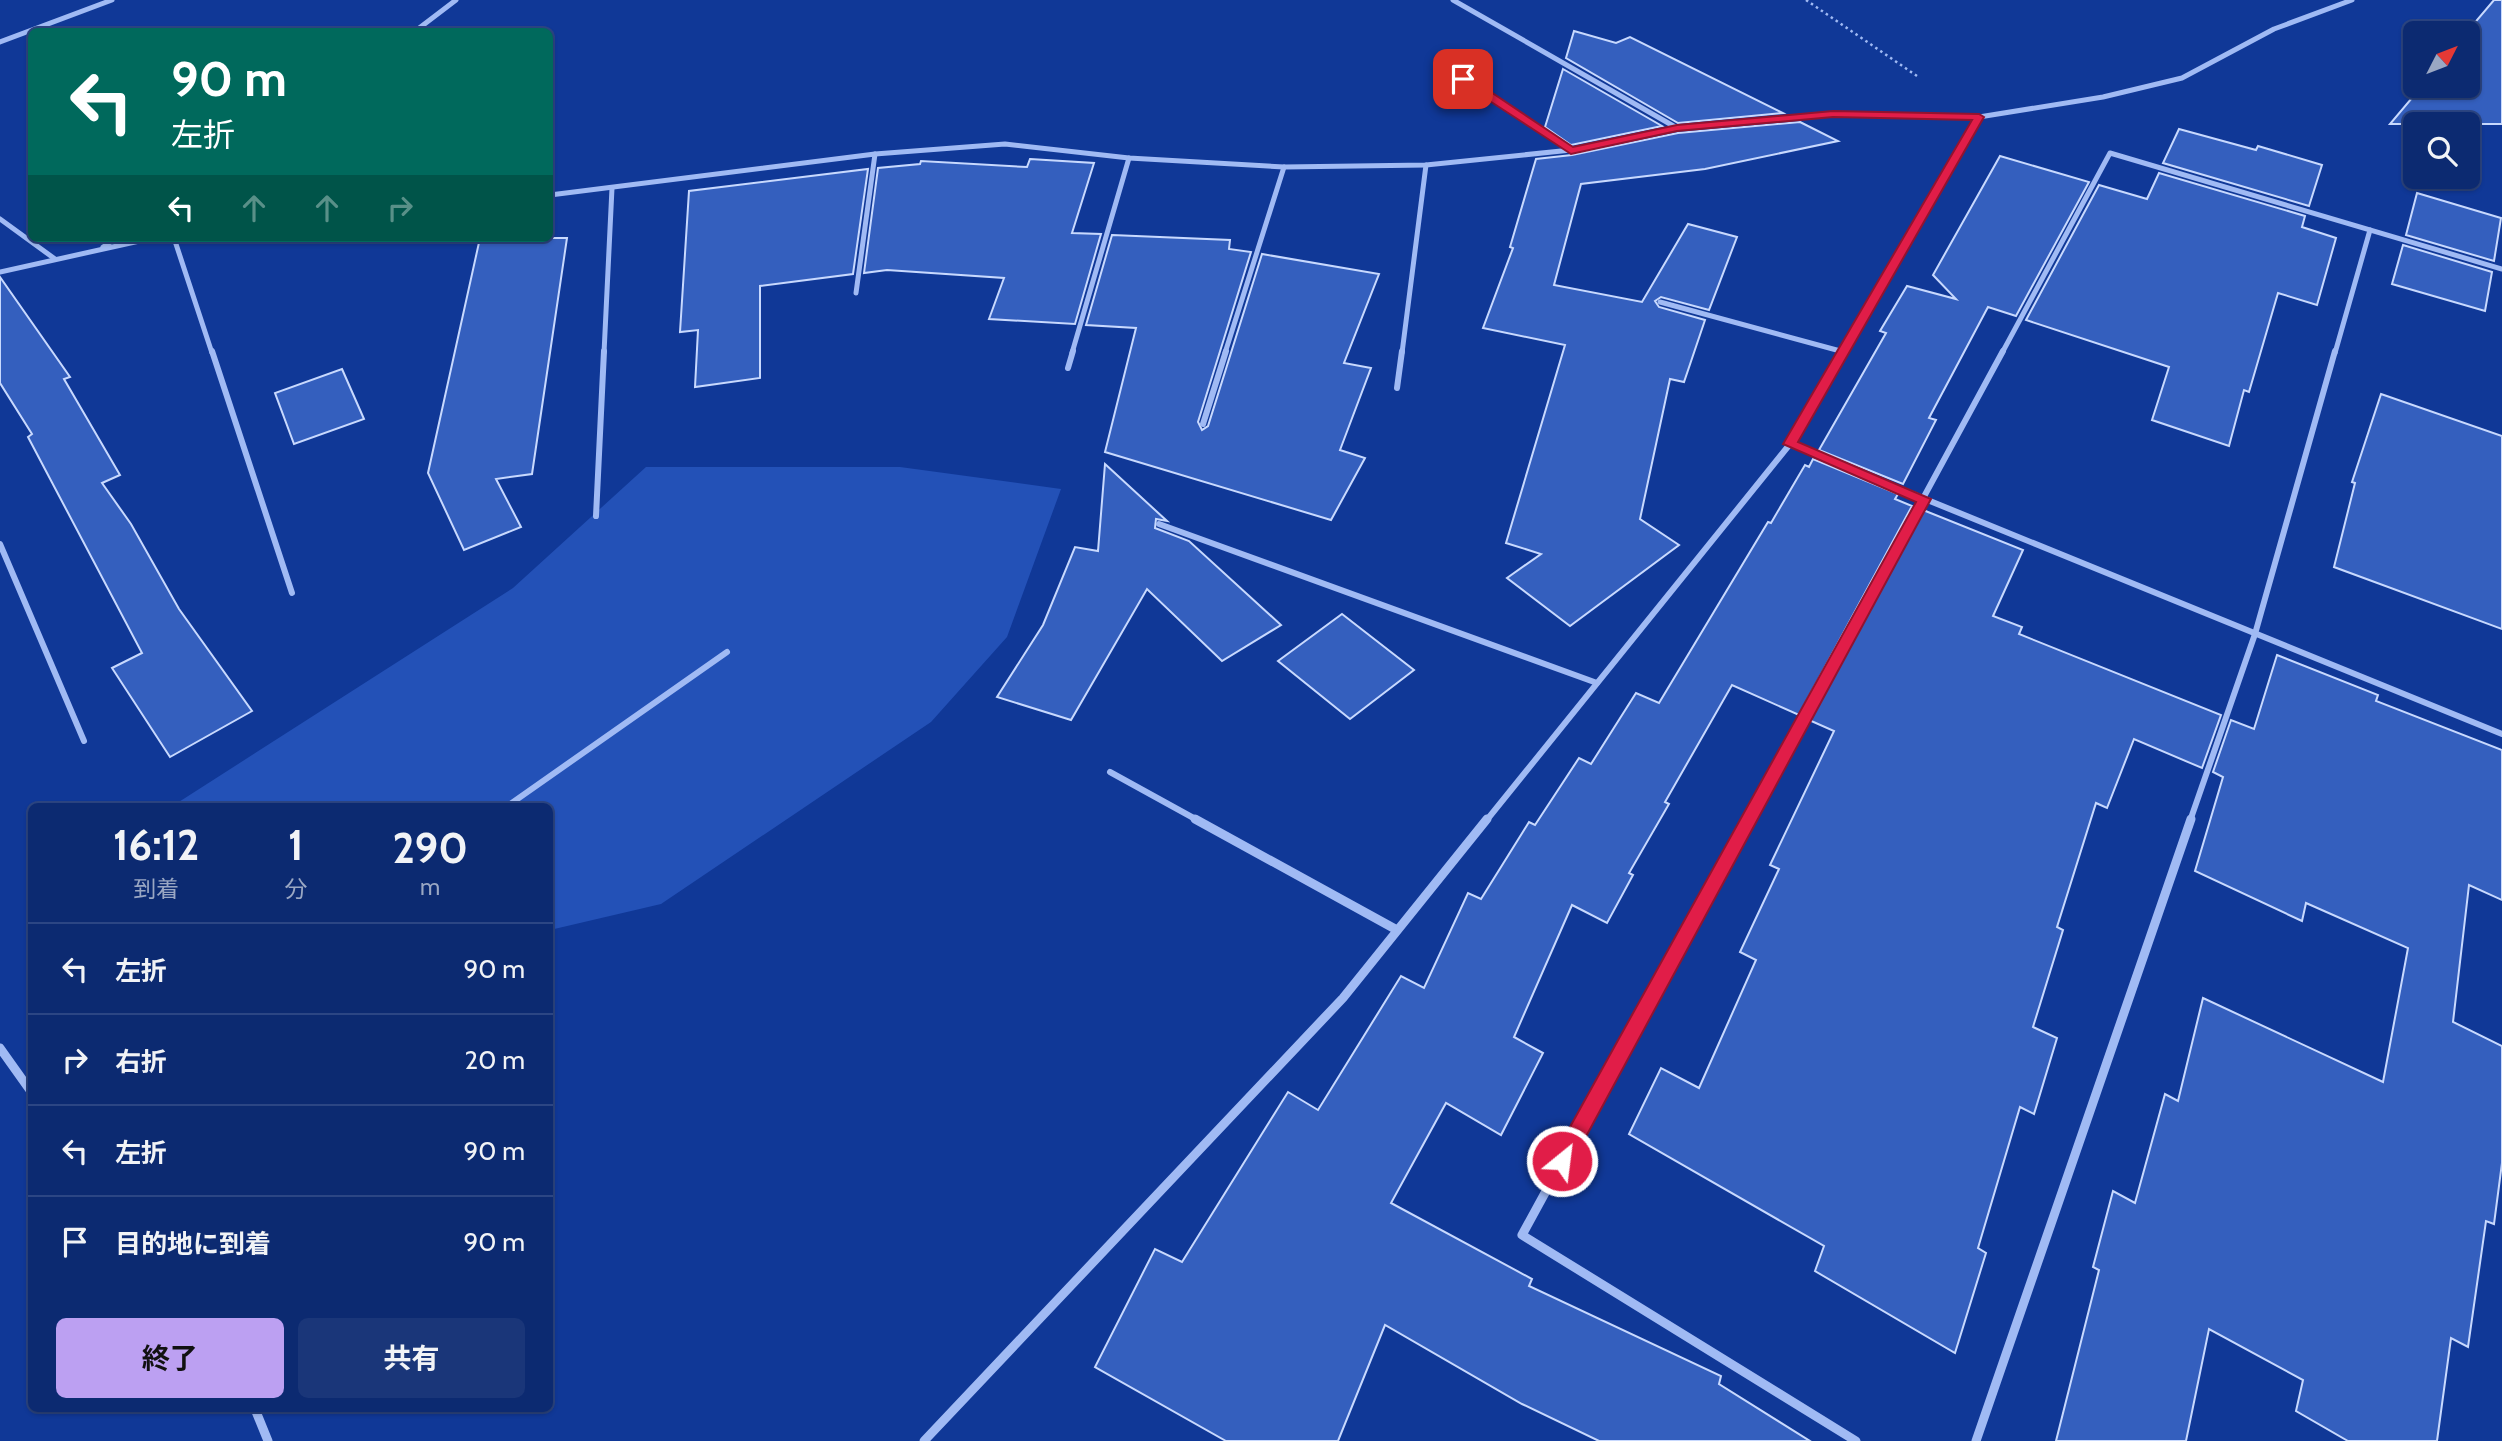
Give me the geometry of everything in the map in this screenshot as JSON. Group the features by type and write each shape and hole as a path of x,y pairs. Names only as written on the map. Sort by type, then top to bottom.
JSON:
{"street":[{"path":"37,28 112,0"},
{"path":"419,28 456,0"},
{"path":"1452,0 1677,128"},
{"path":"553,195 875,154 1005,145 1129,158 1284,167 1426,165 1571,150 1677,128 1833,114 1979,117 2103,97 2182,78 2274,29 2352,0"},
{"path":"0,42 28,32"},
{"path":"1463,79 1571,150"},
{"path":"924,1441 1343,998 1790,444 1979,117"},
{"path":"1856,1441 1522,1235 2110,153 2502,269"},
{"path":"856,293 875,154"},
{"path":"1068,368 1129,158"},
{"path":"1397,388 1426,165"},
{"path":"1203,424 1284,167"},
{"path":"596,516 612,188"},
{"path":"0,219 28,240"},
{"path":"1976,1441 2255,634 2370,230"},
{"path":"31,242 55,260"},
{"path":"100,250 111,242"},
{"path":"0,272 135,242"},
{"path":"175,242 292,593"},
{"path":"1660,302 1844,352"},
{"path":"1790,444 2502,734"},
{"path":"1159,524 1597,683"},
{"path":"0,544 84,741"},
{"path":"512,803 727,652"},
{"path":"1110,772 1397,929"},
{"path":"0,1048 28,1087"},
{"path":"256,1412 268,1441"}],"path":[{"path":"1806,0 1921,78"}],"shaded area":[{"path":"646,467 900,467 1061,489 1007,637 931,722 661,904 553,929 553,803 177,803 513,588"}],"building":[{"path":"2494,0 2502,0 2502,124 2480,124 2480,112 2403,112 2403,124 2390,124 2412,98 2480,98 2480,21 2476,21"},
{"path":"1574,31 1616,43 1630,37 1783,113 1678,123 1566,58"},
{"path":"1563,69 1662,126 1571,145 1545,127"},
{"path":"1800,122 1838,141 1705,169 1581,184 1554,285 1642,302 1688,224 1737,237 1709,310 1661,297 1655,301 1659,307 1705,320 1684,382 1670,379 1640,519 1679,545 1570,626 1507,578 1541,554 1506,543 1565,345 1483,328 1513,248 1510,247 1536,159 1572,155 1678,133"},
{"path":"2179,129 2256,150 2258,146 2322,165 2309,206 2163,163"},
{"path":"2000,156 2089,182 2016,316 1988,307 1929,418 1936,420 1903,484 1819,450 1886,333 1880,331 1907,286 1956,299 1933,275"},
{"path":"1030,159 1094,163 1072,233 1101,234 1075,324 989,319 1004,278 887,270 864,273 878,168 920,164 921,161 1027,167"},
{"path":"868,169 853,274 760,286 760,378 695,387 698,330 680,332 689,191"},
{"path":"2159,173 2305,216 2302,227 2336,238 2317,305 2278,293 2249,392 2244,390 2229,446 2152,420 2169,367 2026,320 2099,185 2147,199"},
{"path":"2417,193 2501,218 2494,261 2406,235"},
{"path":"1112,235 1230,240 1229,249 1251,252 1198,422 1202,430 1208,426 1262,254 1379,274 1344,363 1371,368 1340,450 1365,458 1331,520 1105,452 1136,328 1086,325"},
{"path":"553,238 567,238 532,474 496,479 521,527 464,550 428,473 479,242 553,242"},
{"path":"2403,245 2492,272 2485,311 2392,284"},
{"path":"0,277 70,377 64,379 120,475 102,483 131,524 179,609 252,711 170,757 112,668 142,653 28,437 32,434 0,383"},
{"path":"342,369 364,419 294,444 275,393"},
{"path":"2381,394 2502,436 2502,629 2334,567 2355,483 2352,482"},
{"path":"1813,459 1898,494 1895,499 1912,506 1799,715 1732,685 1665,802 1669,804 1629,873 1633,875 1607,923 1572,905 1514,1037 1543,1053 1501,1135 1446,1103 1391,1203 1532,1279 1529,1286 1721,1376 1719,1384 1810,1441 1599,1441 1522,1404 1385,1325 1338,1441 1226,1441 1095,1367 1155,1249 1182,1262 1288,1092 1318,1110 1401,976 1424,988 1468,893 1481,899 1529,822 1535,825 1579,758 1591,764 1636,693 1659,703 1768,522 1771,523 1805,465 1809,467"},
{"path":"1105,464 1167,521 1156,519 1155,528 1189,541 1281,625 1222,661 1147,589 1071,720 997,697 1043,625 1075,547 1098,551"},
{"path":"1923,510 2023,550 1993,616 2022,627 2019,634 2221,715 2202,768 2134,739 2107,808 2096,803 2057,927 2063,930 2033,1027 2057,1038 2034,1114 2020,1107 1978,1248 1986,1253 1955,1353 1815,1271 1824,1246 1629,1134 1661,1068 1699,1088 1756,960 1740,952 1779,869 1770,865 1834,731 1809,720"},
{"path":"1342,614 1414,670 1350,719 1278,661"},
{"path":"2277,655 2378,695 2376,701 2502,750 2502,900 2469,885 2453,1022 2502,1046 2502,1163 2494,1224 2486,1221 2468,1347 2451,1338 2437,1441 2348,1441 2296,1411 2303,1380 2209,1329 2186,1441 2056,1441 2099,1270 2093,1267 2113,1191 2135,1203 2165,1094 2178,1101 2203,998 2383,1082 2408,948 2306,903 2302,921 2195,871 2223,777 2213,772 2231,720 2254,729"}],"route":[{"path":"1463,79 1571,150 1677,128 1833,114 1979,117 1790,444 1924,499 1562,1161"}]}
